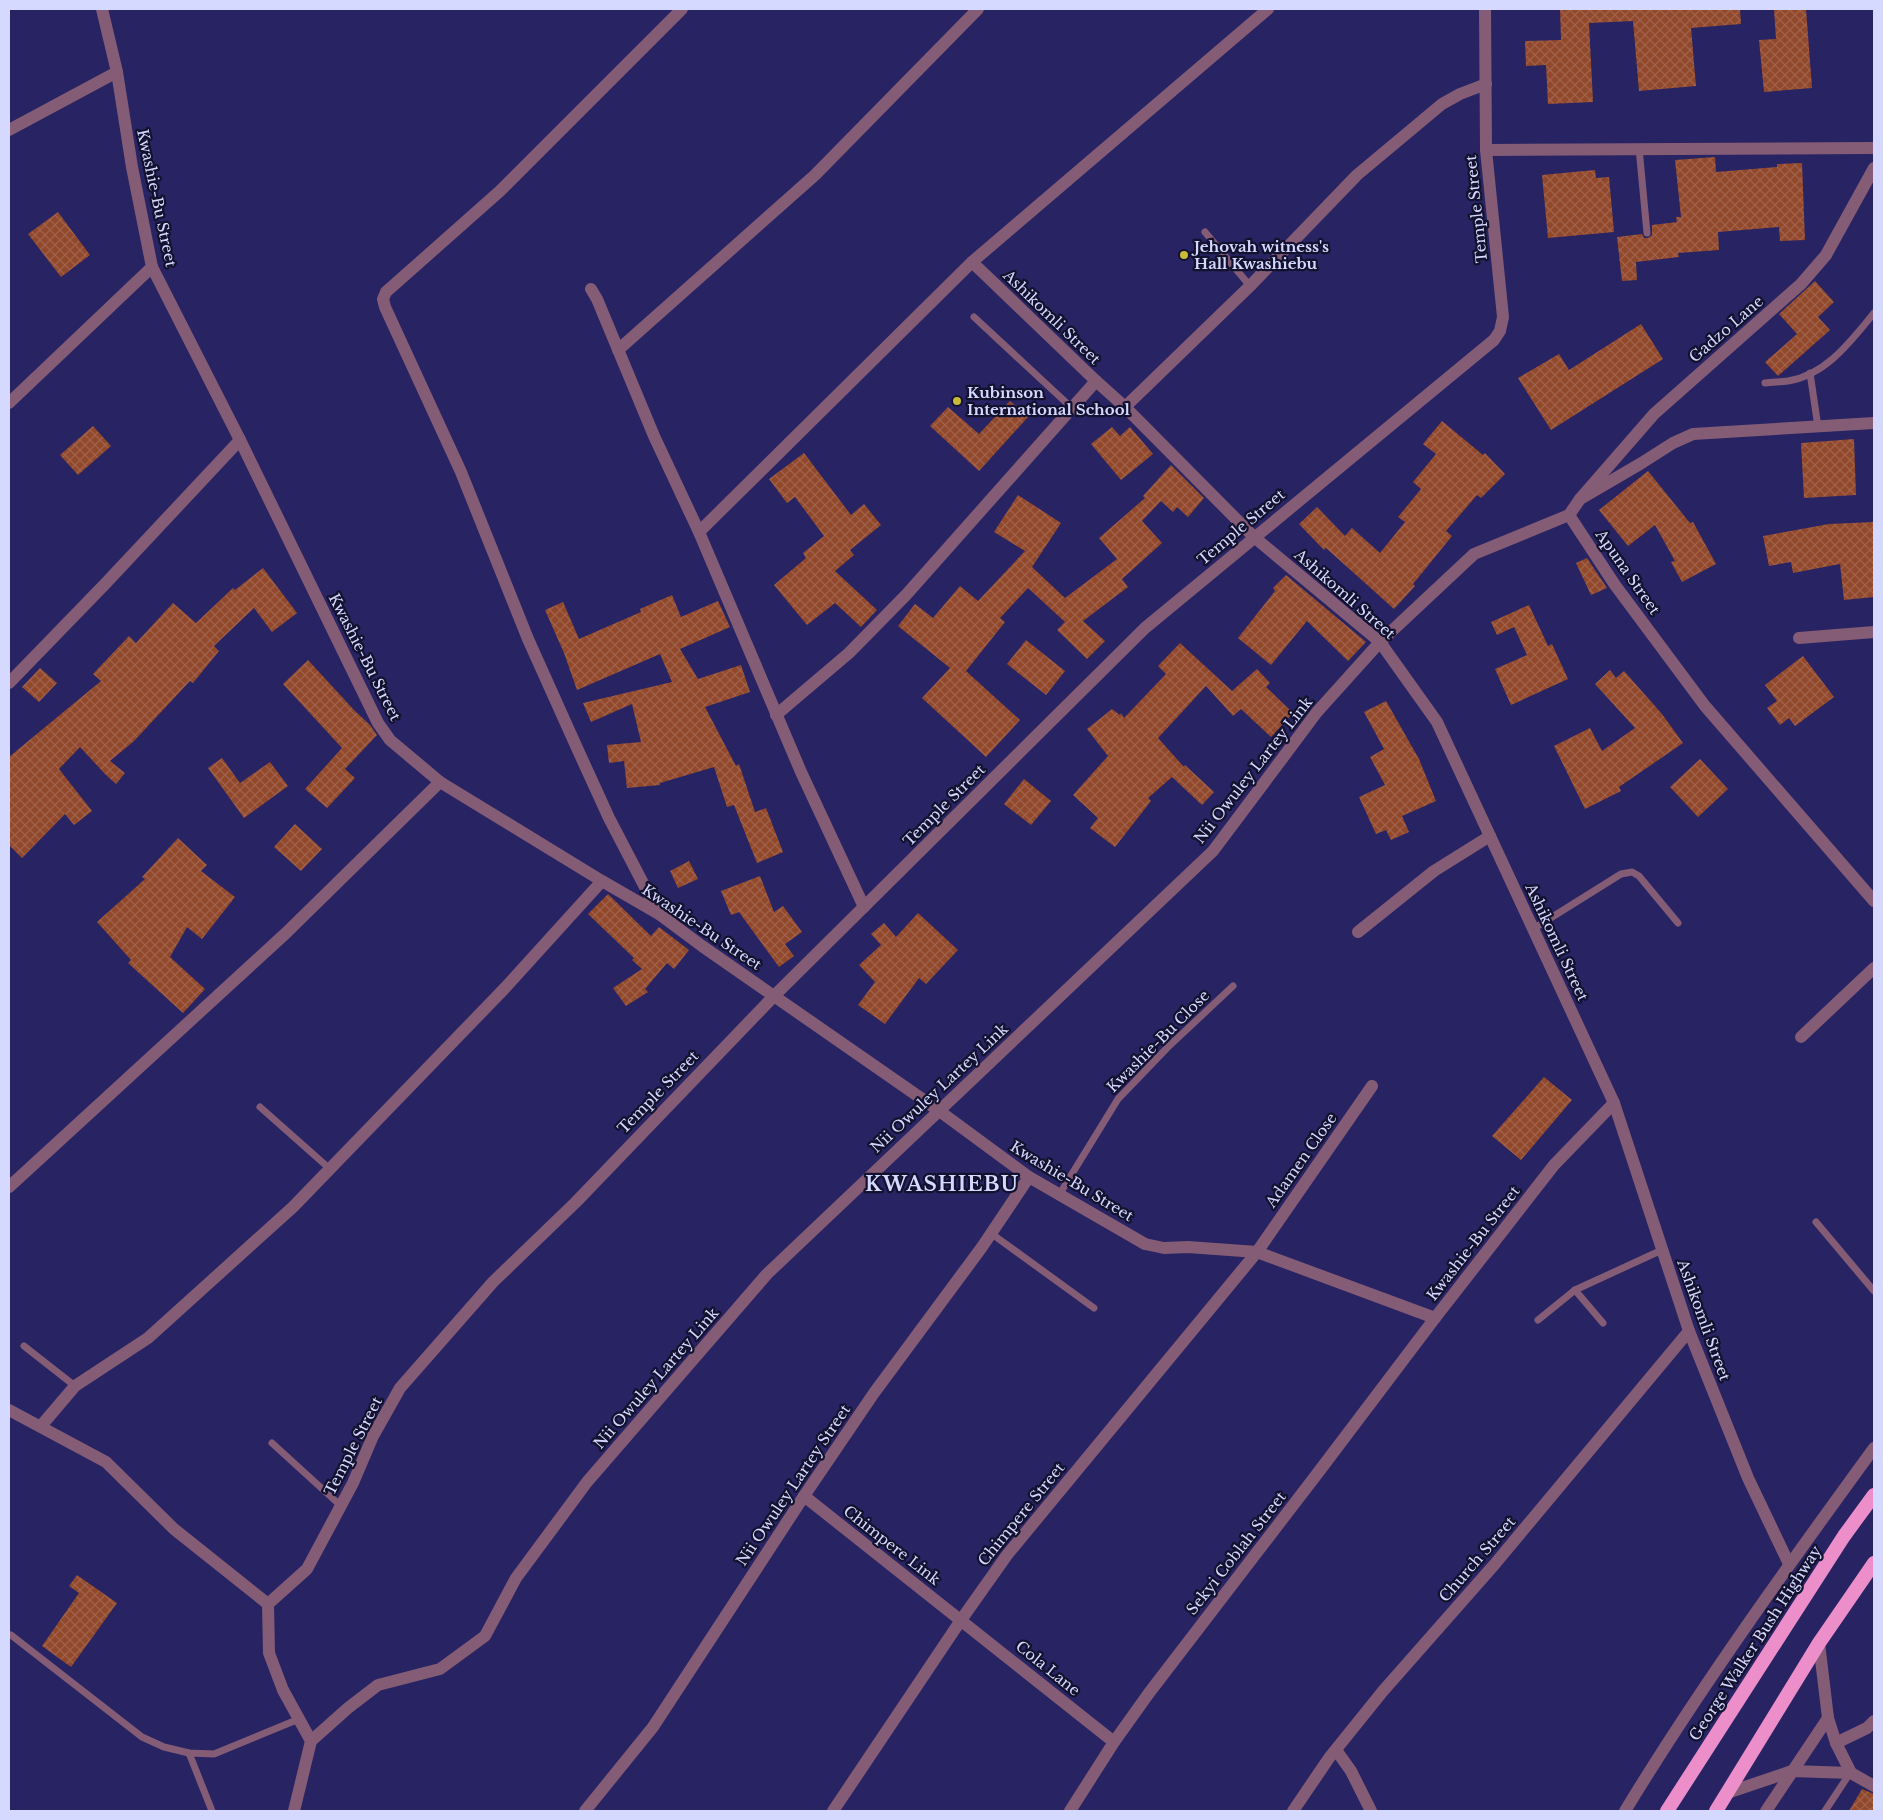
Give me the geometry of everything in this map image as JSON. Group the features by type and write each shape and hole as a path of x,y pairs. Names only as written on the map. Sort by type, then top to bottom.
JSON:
{"highway":[{"name":"George Walker Bush Highway","path":"1667,1811 1844,1536 1874,1495"},
{"path":"1716,1811 1819,1643 1874,1563"}],"street":[{"name":"Kwashie-Bu Street","path":"102,9 117,72 132,168 152,267 240,440 378,723 390,740 440,782 659,914 1030,1177 1144,1244 1164,1248 1188,1247 1257,1252 1435,1318 1554,1165 1614,1103"},
{"path":"659,914 609,818 532,648 461,472 383,299 386,292 511,180 682,9"},
{"path":"618,350 815,175 978,9"},
{"path":"699,532 972,262 1268,9"},
{"name":"Temple Street","path":"268,1604 308,1569 354,1483 373,1436 400,1388 493,1282 576,1202 774,996 1144,628 1494,340 1500,331 1503,317 1486,150 1485,9"},
{"path":"9,130 117,72"},
{"path":"1126,407 1250,286 1357,175 1442,104 1460,94 1486,84"},
{"path":"1486,150 1874,148"},
{"name":"Gadzo Lane","path":"1580,499 1654,414 1801,284 1826,255 1874,168"},
{"name":"Ashikomli Street","path":"972,262 1096,381 1126,407 1254,537 1380,642 1437,722 1614,1103 1689,1331 1748,1478 1789,1564"},
{"path":"9,403 152,267"},
{"path":"592,289 654,436 699,532 776,715 864,907"},
{"path":"776,715 849,654 906,595 1096,381"},
{"path":"1569,515 1580,499 1673,443 1693,434 1874,423"},
{"path":"9,683 240,440"},
{"name":"Nii Owuley Lartey Link","path":"311,1741 348,1708 378,1685 440,1669 485,1636 516,1578 587,1482 767,1274 1213,851 1317,712 1380,642 1474,554 1569,515"},
{"name":"Apuna Street","path":"1569,515 1616,585 1705,706 1874,900"},
{"path":"1799,638 1874,632"},
{"path":"9,1187 286,933 440,782"},
{"path":"1358,932 1434,871 1490,836"},
{"path":"41,1426 75,1386 148,1338 293,1207 504,989 602,881"},
{"path":"1801,1037 1874,968"},
{"name":"Adamen Close","path":"1257,1252 1372,1086"},
{"name":"Nii Owuley Lartey Street","path":"585,1811 653,1727 804,1496 874,1393 992,1234 1030,1177"},
{"name":"Chimpere Street","path":"833,1811 961,1620 1007,1555 1257,1252"},
{"name":"Sekyi Coblah Street","path":"1070,1811 1114,1742 1149,1693 1318,1474 1435,1318"},
{"name":"Church Street","path":"1293,1811 1336,1750 1383,1691 1494,1565 1689,1331"},
{"path":"9,1410 106,1462 174,1528 268,1604 269,1653 283,1690 311,1741 294,1811"},
{"path":"1625,1811 1653,1766 1789,1564 1874,1448"},
{"name":"Chimpere Link","path":"804,1496 961,1620"},
{"name":"Cola Lane","path":"961,1620 1114,1742"},
{"path":"1819,1643 1828,1718 1836,1743 1850,1773"},
{"path":"1766,1811 1828,1718"},
{"path":"1836,1743 1867,1728 1874,1722"},
{"path":"1336,1750 1351,1771 1371,1811"},
{"path":"1727,1793 1792,1771 1850,1773 1874,1786"}],"lane":[{"path":"1639,148 1648,233"},
{"path":"1205,232 1250,286"},
{"path":"1765,383 1790,381 1810,373 1843,351 1874,313"},
{"path":"974,317 1072,408"},
{"path":"1810,373 1818,426"},
{"path":"1533,929 1621,874 1632,872 1639,876 1678,923"},
{"name":"Kwashie-Bu Close","path":"1059,1194 1118,1099 1167,1048 1233,986"},
{"path":"260,1108 330,1169"},
{"path":"1816,1222 1874,1291"},
{"path":"992,1234 1094,1308"},
{"path":"1538,1320 1575,1290 1662,1250"},
{"path":"1575,1290 1603,1323"},
{"path":"24,1346 75,1386"},
{"path":"272,1443 341,1506"},
{"path":"11,1635 142,1737 164,1747 188,1754 214,1754 299,1719"},
{"path":"188,1754 212,1811"},
{"path":"1825,1811 1850,1773"}],"building":[{"path":"1560,9 1740,9 1741,24 1691,28 1696,86 1639,91 1633,21 1589,23 1593,102 1548,104 1546,65 1526,66 1525,41 1561,40"},
{"path":"1774,9 1806,9 1812,88 1764,92 1759,40 1776,39"},
{"path":"1715,157 1716,172 1777,167 1777,164 1802,163 1805,240 1780,241 1779,227 1718,232 1719,250 1678,253 1679,257 1636,262 1637,280 1622,281 1617,237 1642,234 1644,238 1648,238 1652,235 1652,225 1677,222 1676,217 1681,217 1675,160"},
{"path":"1595,170 1596,178 1609,177 1614,232 1548,238 1542,175"},
{"path":"58,212 90,255 61,277 28,234"},
{"path":"1815,281 1834,302 1818,317 1830,330 1778,376 1765,362 1797,334 1779,314"},
{"path":"1641,324 1663,359 1551,430 1518,378 1559,354 1569,370"},
{"path":"1010,401 1028,417 979,471 930,426 948,407 979,434"},
{"path":"1442,421 1483,455 1485,453 1505,474 1481,498 1477,495 1446,531 1452,536 1413,584 1415,586 1394,609 1326,548 1324,550 1299,524 1317,507 1345,536 1352,528 1380,553 1405,522 1398,517 1421,489 1413,482 1436,454 1423,444"},
{"path":"93,426 111,446 78,475 60,455"},
{"path":"1112,427 1120,436 1130,427 1153,454 1121,480 1091,444"},
{"path":"1854,439 1856,495 1804,498 1801,443"},
{"path":"804,453 851,515 864,504 881,525 850,550 854,555 835,571 877,610 861,627 835,603 807,625 774,585 806,558 803,553 824,536 795,497 787,503 769,479"},
{"path":"1171,465 1204,498 1188,517 1177,507 1173,512 1161,501 1142,521 1162,543 1122,579 1128,587 1083,621 1105,641 1087,659 1057,630 1065,622 1028,588 1000,618 1005,622 966,671 1020,720 986,757 922,698 950,668 898,626 915,604 933,618 960,586 978,601 1025,551 994,532 1018,495 1061,523 1032,567 1065,598 1117,559 1099,538 1145,498 1143,496"},
{"path":"1648,471 1690,523 1693,522 1716,564 1682,582 1671,562 1675,561 1655,525 1628,546 1599,510"},
{"path":"1874,522 1874,597 1844,600 1840,564 1793,573 1791,562 1769,566 1763,536 1829,524"},
{"path":"1587,558 1607,588 1591,595 1576,563"},
{"path":"263,568 297,613 272,632 254,608 214,646 219,651 193,683 190,681 134,741 110,761 125,773 116,784 80,747 59,769 92,811 74,825 65,814 22,858 9,845 9,757 101,681 93,674 129,636 136,643 173,603 196,623 233,588 235,590"},
{"path":"1286,575 1366,642 1348,661 1307,621 1271,665 1238,638 1275,591 1273,588"},
{"path":"672,595 681,617 718,601 730,627 680,649 698,679 741,665 750,692 705,707 736,766 739,764 755,812 766,808 783,852 757,863 734,805 727,807 714,767 660,783 660,785 627,788 624,761 609,763 607,745 641,742 632,704 591,722 583,703 672,682 660,654 577,690 564,653 545,610 563,602 579,639 641,612 640,609"},
{"path":"1529,605 1548,646 1552,644 1568,679 1511,705 1495,669 1527,655 1514,627 1497,635 1491,622"},
{"path":"1026,640 1065,671 1046,695 1007,664"},
{"path":"1180,643 1232,691 1257,669 1270,683 1266,687 1293,713 1271,737 1241,709 1233,716 1206,686 1158,738 1184,767 1185,765 1214,792 1202,805 1172,777 1148,798 1151,801 1115,847 1090,828 1098,818 1073,795 1108,756 1087,729 1112,709 1120,715 1121,713 1124,718 1166,674 1158,666"},
{"path":"1803,656 1834,697 1795,726 1789,718 1780,725 1767,708 1777,701 1765,685"},
{"path":"308,660 370,725 377,735 345,769 355,778 327,808 305,789 342,748 283,684"},
{"path":"40,668 57,683 39,702 22,687"},
{"path":"1610,670 1616,678 1624,671 1662,714 1683,743 1619,787 1621,791 1585,809 1554,746 1590,728 1602,751 1635,728 1595,684"},
{"path":"1386,701 1419,759 1436,801 1402,816 1409,832 1391,840 1386,830 1376,834 1359,797 1385,785 1370,757 1384,749 1364,712"},
{"path":"222,758 240,783 270,762 288,786 244,818 208,768"},
{"path":"1700,759 1728,789 1698,817 1670,787"},
{"path":"1024,779 1051,801 1031,825 1004,804"},
{"path":"295,824 322,849 301,871 274,847"},
{"path":"178,838 207,865 201,871 235,897 202,939 187,927 170,957 205,989 183,1013 128,963 131,960 97,922 145,879 142,877"},
{"path":"689,861 698,879 678,888 670,871"},
{"path":"760,876 774,912 783,906 802,932 785,944 794,956 779,967 739,912 731,915 721,891"},
{"path":"608,894 651,936 659,927 689,950 674,969 667,963 645,989 648,992 626,1006 613,988 642,969 632,960 634,958 588,914"},
{"path":"918,913 958,950 926,984 919,978 885,1024 858,1005 875,982 859,965 881,945 871,934 884,923 896,937"},
{"path":"1544,1077 1572,1100 1521,1160 1492,1136"},
{"path":"77,1575 117,1603 71,1667 42,1646 79,1593 69,1586"},
{"path":"1862,1789 1874,1794 1874,1811 1849,1811"}],"place":[{"name":"Jehovah witness's Hall Kwashiebu","path":"1184,255"},
{"name":"Kubinson International School","path":"957,401"}],"district":[{"name":"KWASHIEBU","path":"942,1184"}]}
